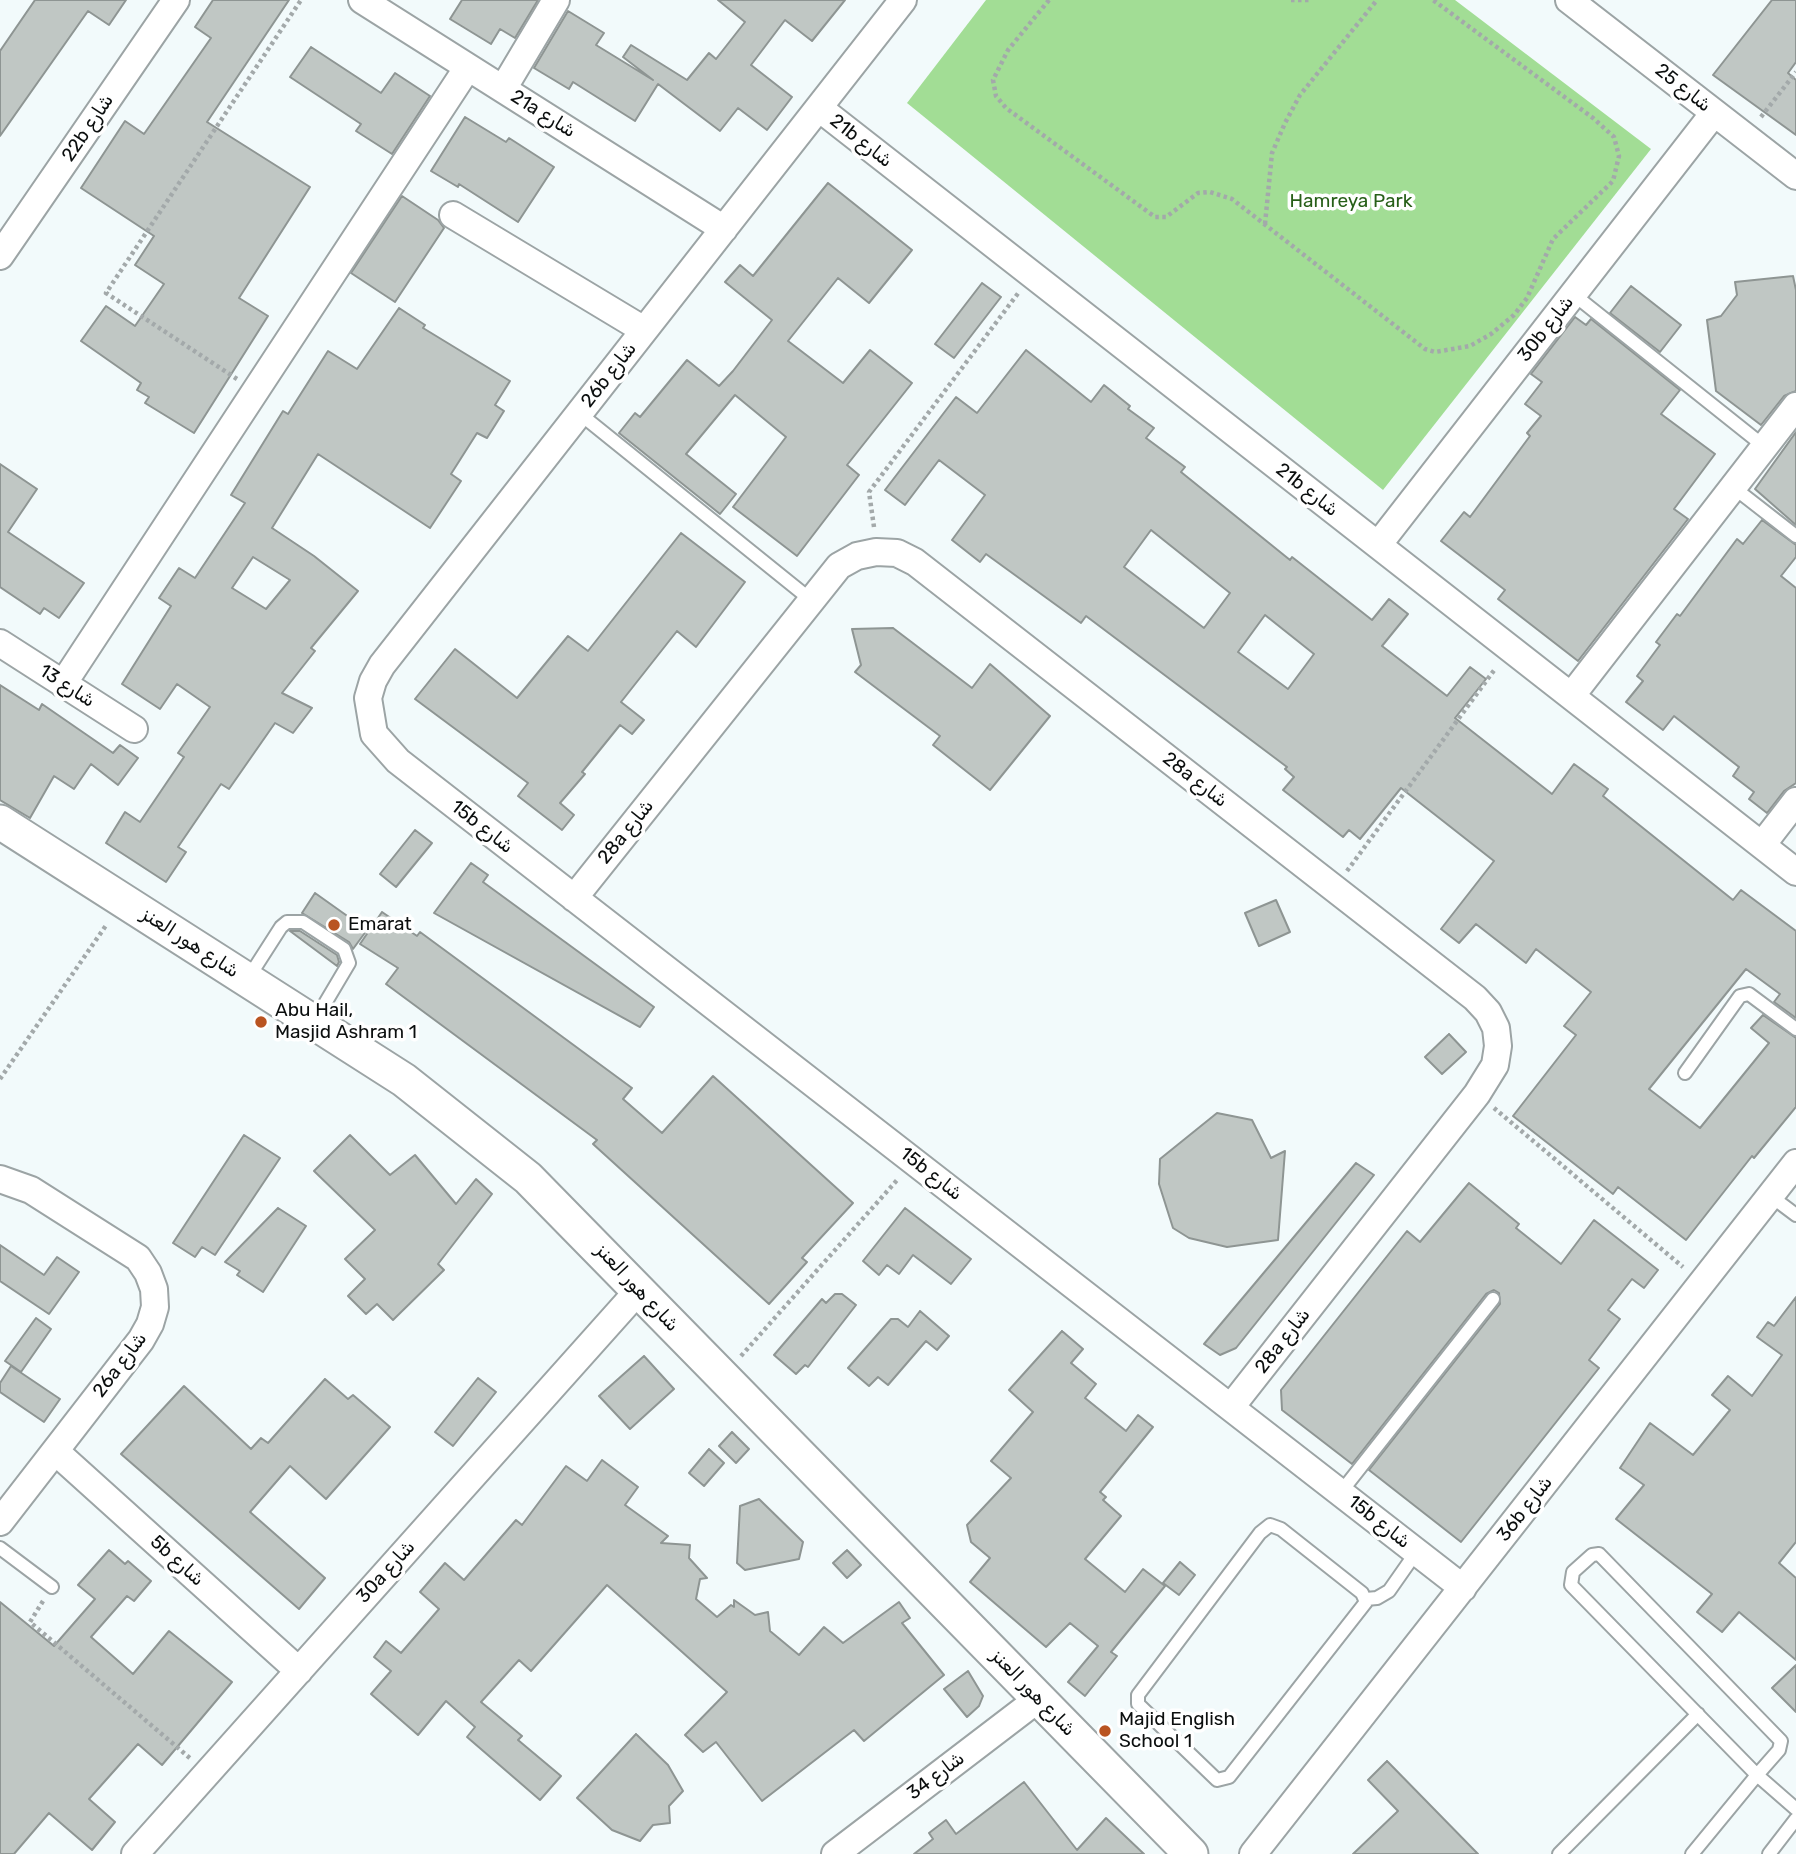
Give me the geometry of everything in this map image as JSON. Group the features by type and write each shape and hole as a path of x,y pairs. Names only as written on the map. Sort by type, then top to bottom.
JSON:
{"street":[{"name":"22b شارع","path":"0,256 176,0"},
{"name":"21a شارع","path":"362,0 724,229"},
{"path":"503,89 555,0"},
{"name":"26b شارع","path":"398,761 374,734 368,698 382,665 903,0"},
{"name":"شارع 25","path":"1569,0 1796,176"},
{"path":"63,684 468,67"},
{"name":"21b شارع","path":"819,108 1796,872"},
{"name":"30b شارع","path":"1378,545 1714,113"},
{"path":"453,215 644,330"},
{"path":"1572,695 1796,406"},
{"name":"28a شارع","path":"574,898 839,566 857,556 876,552 897,554 915,562 1334,888 1488,1012 1496,1028 1499,1046 1495,1065 1477,1094 1231,1408"},
{"name":"شارع 13","path":"0,643 134,729"},
{"name":"15b شارع","path":"398,761 1463,1588"},
{"path":"1762,845 1796,801"},
{"name":"شارع هور العنز","path":"0,822 404,1080 528,1178 1191,1854"},
{"name":"36b شارع","path":"1253,1854 1772,1197 1796,1163"},
{"name":"26a شارع","path":"0,1179 31,1190 124,1247 143,1265 154,1289 155,1307 150,1324 0,1522"},
{"name":"30a شارع","path":"135,1854 638,1291"},
{"name":"5b شارع","path":"55,1451 299,1671"},
{"name":"شارع 34","path":"835,1854 1038,1699"}],"lane":[{"path":"1573,294 1765,447"},
{"path":"579,413 811,600"},
{"path":"1733,487 1796,536"},
{"path":"247,980 281,927 295,921 315,930 344,949 349,963 314,1022"},
{"path":"1685,1073 1740,996 1749,995 1796,1030"},
{"path":"1772,1197 1796,1215"},
{"path":"1341,1492 1493,1299"},
{"path":"1366,1599 1225,1780 1213,1778 1138,1704 1140,1691 1264,1527 1275,1526 1281,1529 1366,1599 1377,1598 1389,1591 1417,1551"},
{"path":"0,1548 52,1587"},
{"path":"1692,1854 1757,1775 1779,1750 1781,1741 1601,1557 1592,1555 1570,1576 1572,1585 1757,1775 1796,1809"},
{"path":"1559,1854 1698,1714"},
{"path":"1769,1854 1796,1819"}],"path":[{"path":"255,391 106,293 301,0"},
{"path":"1049,0 1008,50 993,80 996,96 1006,108 1155,217 1166,217 1198,193 1210,192 1233,199 1415,341 1435,352 1461,349 1491,334 1527,298 1553,239 1614,181 1619,156 1614,137 1433,0"},
{"path":"1291,0 1310,0"},
{"path":"1265,224 1272,153 1285,124 1300,95 1377,0"},
{"path":"1745,136 1796,72"},
{"path":"876,552 869,492 1032,275"},
{"path":"1334,888 1510,648"},
{"path":"0,1079 123,900"},
{"path":"1477,1094 1703,1284"},
{"path":"722,1377 914,1161"},
{"path":"52,1587 30,1622 208,1773"}],"green space":[{"name":"Hamreya Park","path":"986,0 1455,0 1651,149 1383,490 907,103"}],"building":[{"path":"35,0 126,0 109,25 88,11 0,136 0,51"},
{"path":"213,0 289,0 207,122 310,187 239,298 268,316 194,433 145,403 149,397 137,390 141,383 81,341 106,306 135,326 164,284 135,265 154,236 81,188 125,121 144,134 211,38 195,27"},
{"path":"462,0 538,0 515,38 500,29 491,44 450,19"},
{"path":"718,0 845,0 812,41 785,20 751,65 792,97 767,130 738,108 720,131 658,84 635,121 573,82 569,89 534,68 568,11 604,33 596,45 653,80 623,57 631,45 687,80 709,53 716,59 745,22"},
{"path":"1772,0 1796,0 1796,62 1788,73 1796,80 1796,135 1713,75"},
{"path":"311,47 381,93 395,73 430,96 392,154 356,131 361,124 290,77"},
{"path":"465,117 506,142 509,138 554,167 518,222 459,184 458,187 431,171"},
{"path":"828,183 912,250 869,303 838,278 788,341 843,383 870,350 912,383 847,465 859,475 797,556 733,507 786,437 735,395 686,454 736,494 720,514 619,433 635,413 640,417 687,360 719,386 733,371 772,320 725,282 740,265 753,276"},
{"path":"402,196 438,220 444,228 395,302 351,273"},
{"path":"1793,276 1796,290 1796,391 1784,396 1761,425 1716,391 1707,320 1721,316 1737,295 1735,282"},
{"path":"982,283 1001,297 954,358 935,344"},
{"path":"1631,286 1681,325 1660,352 1610,313"},
{"path":"399,308 425,325 423,328 510,381 495,405 504,411 487,438 477,433 451,474 461,481 430,528 318,454 272,528 314,556 358,591 311,648 315,651 282,693 312,708 293,733 275,723 229,789 221,784 178,847 186,852 166,882 106,843 125,812 140,822 184,757 178,753 210,707 177,684 160,709 122,684 171,606 159,598 179,568 195,578 245,503 231,495 283,411 288,414 328,351 357,369","holes":["253,557 290,580 266,609 232,588"]},
{"path":"1575,317 1586,325 1591,319 1680,390 1661,414 1715,454 1674,509 1688,519 1578,661 1498,599 1505,590 1441,541 1464,512 1470,517 1530,436 1527,433 1541,416 1525,404 1542,382 1531,374"},
{"path":"1026,350 1091,402 1104,385 1130,406 1128,409 1154,428 1146,438 1185,467 1181,472 1290,560 1292,557 1372,620 1389,599 1408,614 1382,646 1447,696 1470,667 1486,679 1455,718 1552,794 1574,764 1608,789 1603,796 1733,900 1741,890 1796,931 1796,1018 1774,1002 1780,994 1746,969 1649,1089 1700,1128 1769,1043 1751,1028 1763,1015 1796,1038 1796,1107 1754,1158 1752,1156 1686,1240 1618,1187 1613,1194 1513,1116 1576,1035 1564,1026 1591,992 1536,949 1526,963 1476,924 1459,943 1441,929 1494,861 1401,788 1360,839 1349,830 1343,837 1283,790 1294,777 1285,769 1287,767 1086,616 1081,623 986,554 980,562 952,540 985,495 939,460 905,505 885,490 956,397 977,413","holes":["1151,530 1230,593 1204,628 1124,567","1265,615 1314,654 1288,689 1238,652"]},
{"path":"1796,432 1796,525 1755,489"},
{"path":"0,464 37,489 8,532 84,583 59,618 44,608 40,614 0,587"},
{"path":"1762,520 1796,545 1796,557 1781,576 1796,588 1796,783 1784,791 1767,813 1749,799 1754,792 1733,776 1739,767 1674,716 1663,730 1626,702 1643,681 1637,676 1660,645 1656,642 1677,614 1680,616 1737,539 1743,544"},
{"path":"681,533 745,582 696,647 677,631 621,702 644,720 632,734 620,725 582,772 585,774 560,803 574,815 562,830 518,796 528,783 415,699 455,649 517,698 568,636 588,651"},
{"path":"893,628 972,688 990,664 1050,716 990,790 933,745 940,736 855,672 861,665 852,629"},
{"path":"0,685 39,710 42,704 113,753 120,745 138,758 118,785 91,764 74,789 54,776 30,818 0,800"},
{"path":"415,830 432,843 396,887 380,874"},
{"path":"471,863 488,875 483,882 654,1007 640,1027 434,913"},
{"path":"315,893 367,930 353,949 349,942 302,913"},
{"path":"1276,900 1290,932 1259,946 1245,913"},
{"path":"382,912 417,936 420,932 632,1088 623,1099 662,1133 713,1076 853,1203 802,1258 807,1262 769,1304 593,1144 597,1140 386,984 398,968 360,944"},
{"path":"290,931 300,931 337,955 337,966"},
{"path":"1449,1034 1466,1052 1442,1074 1425,1057"},
{"path":"1217,1113 1252,1120 1271,1158 1285,1151 1278,1240 1227,1247 1189,1238 1173,1228 1159,1184 1160,1159"},
{"path":"244,1135 280,1158 215,1255 202,1247 195,1257 173,1243"},
{"path":"350,1135 390,1175 415,1155 456,1204 476,1179 492,1194 438,1264 444,1270 393,1320 377,1304 366,1314 348,1296 365,1279 345,1259 375,1230 314,1171"},
{"path":"1356,1163 1374,1175 1236,1348 1220,1355 1204,1344"},
{"path":"1469,1183 1519,1224 1516,1228 1561,1264 1594,1220 1658,1270 1644,1288 1632,1279 1608,1310 1620,1319 1589,1360 1599,1368 1461,1542 1369,1470 1500,1304 1499,1293 1494,1290 1486,1294 1352,1464 1282,1410 1281,1390 1407,1231 1420,1242"},
{"path":"278,1208 306,1226 263,1292 237,1275 240,1271 225,1262"},
{"path":"905,1208 971,1259 951,1284 913,1255 899,1274 887,1265 879,1275 863,1261"},
{"path":"0,1245 44,1275 57,1257 79,1272 49,1314 0,1281"},
{"path":"835,1294 842,1294 856,1305 808,1367 805,1365 796,1374 774,1355 822,1299 826,1303"},
{"path":"1796,1297 1796,1542 1779,1563 1796,1578 1796,1660 1739,1612 1722,1632 1697,1612 1712,1594 1616,1519 1644,1485 1620,1468 1650,1423 1693,1455 1730,1410 1712,1395 1728,1376 1752,1396 1782,1355 1757,1337 1768,1322 1774,1326"},
{"path":"920,1311 949,1336 937,1350 926,1341 888,1385 878,1377 869,1386 848,1368 891,1319 898,1319 908,1327"},
{"path":"36,1318 51,1329 21,1372 5,1361"},
{"path":"1062,1331 1083,1349 1071,1363 1096,1384 1085,1398 1126,1431 1138,1415 1153,1427 1100,1492 1106,1497 1103,1500 1121,1516 1085,1559 1125,1592 1143,1569 1165,1586 1111,1652 1117,1656 1085,1696 1068,1682 1098,1646 1070,1623 1046,1647 970,1582 990,1558 971,1542 967,1525 1011,1478 991,1461 1033,1412 1009,1390"},
{"path":"644,1356 674,1389 630,1429 599,1396"},
{"path":"11,1366 60,1399 44,1422 0,1392 0,1383"},
{"path":"478,1378 496,1392 453,1446 435,1432"},
{"path":"325,1379 348,1399 353,1395 390,1427 326,1499 290,1466 250,1512 325,1578 299,1609 121,1454 184,1386 251,1449 261,1438 268,1443"},
{"path":"732,1432 749,1449 736,1463 719,1446"},
{"path":"709,1449 724,1463 704,1486 689,1473"},
{"path":"602,1460 638,1487 625,1505 668,1536 661,1543 690,1545 689,1558 707,1578 700,1579 696,1599 717,1617 731,1605 734,1607 734,1600 755,1615 768,1612 770,1631 799,1655 824,1627 843,1643 899,1602 910,1618 902,1623 944,1675 864,1741 854,1730 762,1801 716,1742 703,1752 685,1735 727,1692 607,1585 531,1671 519,1660 481,1702 522,1736 518,1740 561,1776 540,1800 467,1737 475,1727 446,1701 418,1735 371,1694 391,1671 374,1657 386,1641 401,1653 439,1609 420,1592 445,1563 464,1580 516,1520 522,1525 566,1466 587,1481"},
{"path":"759,1499 803,1542 799,1559 745,1570 737,1563 740,1506"},
{"path":"109,1550 125,1564 128,1561 151,1581 134,1601 127,1596 91,1637 133,1674 169,1631 232,1682 162,1765 138,1744 89,1799 115,1822 92,1850 49,1813 14,1854 0,1854 0,1602 54,1646 95,1599 78,1585"},
{"path":"847,1550 861,1565 847,1578 833,1563"},
{"path":"1180,1562 1195,1575 1179,1595 1163,1583"},
{"path":"1796,1665 1796,1712 1772,1688"},
{"path":"968,1671 983,1696 979,1706 967,1717 944,1689"},
{"path":"636,1734 668,1765 683,1791 669,1806 670,1823 653,1825 640,1841 612,1830 577,1798"},
{"path":"1387,1761 1478,1854 1353,1854 1398,1811 1368,1780"},
{"path":"1024,1782 1077,1850 1106,1818 1144,1854 914,1854 933,1839 929,1833 946,1820 956,1834"}],"place":[{"name":"Emarat","path":"334,925"},
{"name":"Abu Hail, Masjid Ashram 1","path":"261,1022"},
{"name":"Majid English School 1","path":"1105,1731"}]}
